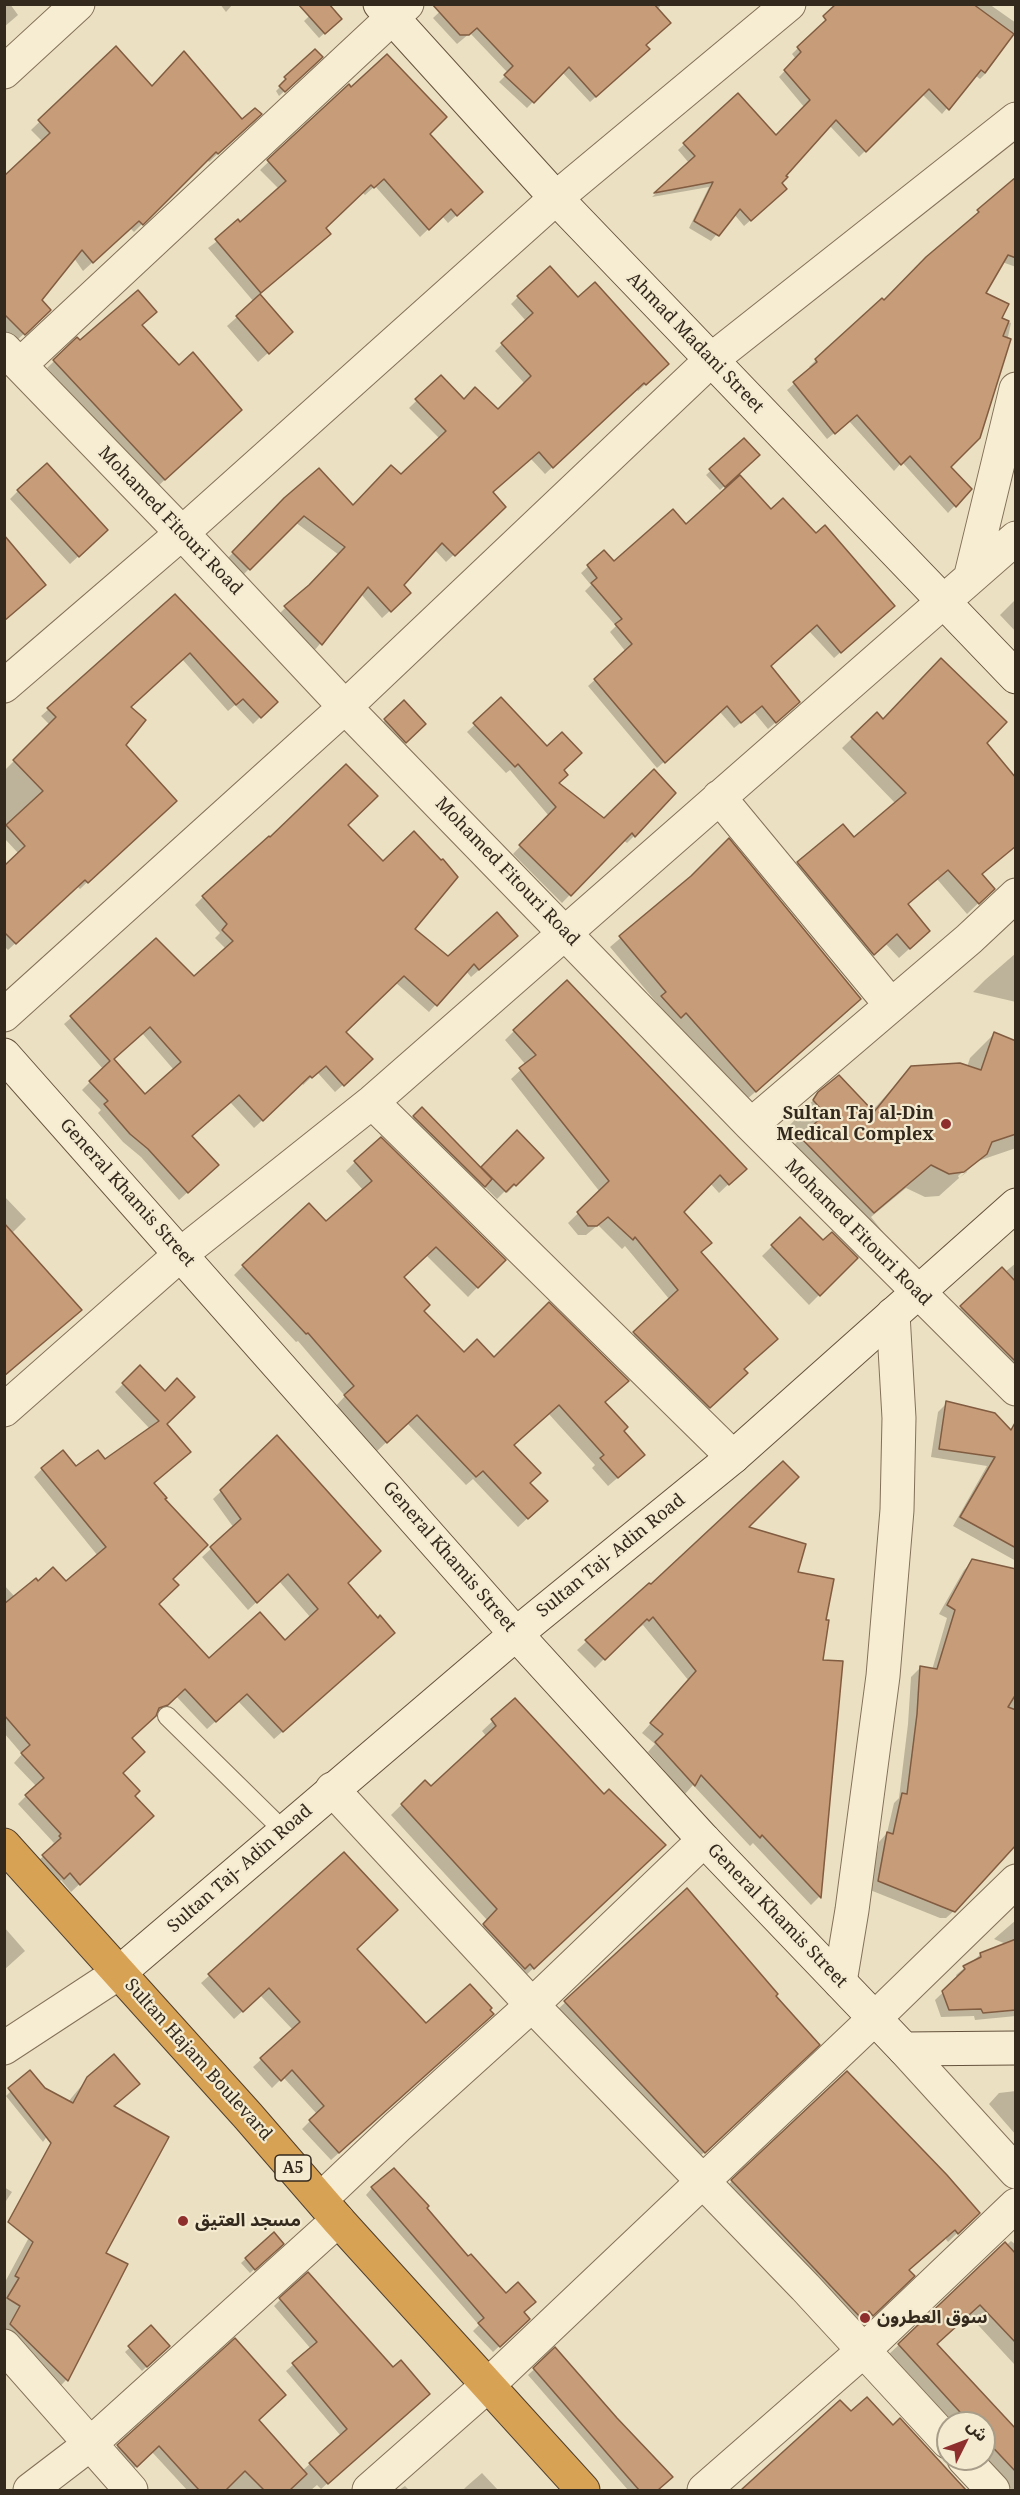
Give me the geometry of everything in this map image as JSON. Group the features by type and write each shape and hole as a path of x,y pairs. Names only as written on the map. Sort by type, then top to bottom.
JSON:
{"highway":[{"name":"Sultan Hajam Boulevard","path":"4,1845 120,1972 487,2386 583,2490"}],"street":[{"path":"4,72 78,4"},
{"path":"4,686 182,533 556,198 789,4"},
{"path":"12,357 393,9"},
{"name":"Ahmad Madani Street","path":"393,9 556,198 1016,677"},
{"path":"4,1015 345,706 711,360 1016,119"},
{"name":"Mohamed Fitouri Road","path":"12,357 345,706 751,1125 917,1293 1016,1389"},
{"path":"971,575 1016,389"},
{"path":"4,1410 181,1254 372,1102 971,575 1016,538"},
{"path":"719,797 891,1005"},
{"path":"751,1125 969,939 1016,895"},
{"name":"General Khamis Street","path":"4,1055 516,1634 704,1840 875,2018 1016,2172"},
{"path":"372,1102 733,1457"},
{"name":"Sultan Taj- Adin Road","path":"4,2048 120,1972 516,1634 733,1457 1016,1205"},
{"path":"840,1982 852,1910 883,1676 897,1510 899,1418 893,1314"},
{"path":"332,1789 532,2005 936,2429"},
{"path":"30,2490 89,2445 329,2209 397,2127 532,2005 704,1840"},
{"path":"369,2490 487,2386 1016,1881"},
{"path":"904,2049 1016,2048"},
{"path":"704,2490 863,2351 1016,2205"},
{"path":"4,2346 131,2490"},
{"path":"975,2471 993,2490"}],"lane":[{"path":"167,1716 284,1831"}],"building":[{"path":"298,4 329,4 342,19 325,34"},
{"path":"432,4 654,4 671,23 646,45 650,49 596,97 569,67 534,103 504,75 513,66 477,28 469,35 460,35"},
{"path":"836,4 973,4 1014,34 985,73 981,70 949,110 929,89 866,152 836,120 786,176 788,177 782,183 787,189 751,221 740,209 719,236 694,221 713,182 654,193 695,156 683,143 738,93 776,135 810,100 784,70 801,52 797,47 826,20 823,16"},
{"path":"116,46 152,86 184,51 242,119 255,108 262,114 218,154 216,152 143,225 139,221 93,263 82,250 42,300 51,310 25,335 4,314 4,176 50,133 38,120"},
{"path":"315,49 323,57 285,92 279,86 286,79 284,77"},
{"path":"387,54 447,117 430,134 483,192 457,216 451,209 429,230 384,179 374,188 371,185 326,228 331,234 261,293 215,239 238,219 240,222 286,181 267,160 349,84 351,87"},
{"path":"1016,177 1016,258 1008,255 986,293 1009,304 1002,318 1009,321 1003,336 1011,339 980,438 951,467 972,489 956,507 910,456 901,465 857,415 835,434 793,382 817,362 815,359 882,298 884,300 926,257 979,212 977,210"},
{"path":"550,266 578,297 595,282 669,364 646,385 644,383 553,468 539,452 493,492 506,507 455,556 442,543 404,585 411,593 391,612 368,587 322,645 284,606 309,585 345,547 304,516 250,570 232,552 284,498 319,468 353,505 391,465 401,474 446,431 415,399 441,375 464,399 475,387 498,409 531,376 501,343 533,313 517,296"},
{"path":"138,290 157,312 142,325 179,365 193,352 242,410 165,480 53,360 77,337 80,340"},
{"path":"260,294 293,332 269,354 236,316"},
{"path":"744,438 760,455 725,487 709,469"},
{"path":"47,463 108,530 79,557 17,490"},
{"path":"740,475 771,509 783,498 816,533 825,525 895,606 841,653 817,625 771,666 800,702 776,723 762,706 741,723 727,706 665,763 594,679 632,644 615,624 622,619 591,583 597,578 587,565 604,550 614,561 673,509 686,524"},
{"path":"4,535 46,585 4,621"},
{"path":"175,594 278,702 261,718 243,699 236,705 190,653 131,707 146,720 126,745 177,801 88,883 85,880 16,944 4,932 4,866 25,846 6,825 43,791 13,760 56,717 47,708"},
{"path":"941,658 1007,722 987,743 1016,778 1016,846 982,874 995,889 979,904 948,870 908,904 930,931 910,949 897,934 874,955 797,862 843,824 854,837 906,793 851,737 877,712 883,719"},
{"path":"501,697 547,746 562,732 582,753 564,770 568,775 559,783 604,818 654,769 676,793 635,837 632,833 571,896 519,845 556,807 518,764 515,767 473,723"},
{"path":"404,700 426,724 406,743 384,719"},
{"path":"346,764 378,796 348,825 383,861 414,831 458,877 415,929 448,956 497,912 518,936 479,970 474,964 437,1006 404,976 346,1032 373,1059 344,1086 326,1066 312,1078 310,1076 263,1121 239,1095 192,1136 219,1165 188,1193 104,1104 108,1101 89,1081 110,1061 70,1016 156,938 194,976 233,941 222,930 227,924 202,896 270,837","holes":["150,1027 181,1062 145,1094 114,1059"]},
{"path":"729,838 861,999 756,1092 686,1013 681,1018 661,996 666,992 619,936 691,876"},
{"path":"567,980 747,1169 729,1185 720,1175 684,1212 712,1243 701,1252 778,1339 744,1369 748,1373 710,1408 633,1332 678,1290 635,1237 633,1240 608,1217 597,1226 588,1226 577,1212 609,1181 519,1068 536,1055 513,1030"},
{"name":"Sultan Taj al-Din Medical Complex","path":"994,1032 1016,1041 1016,1134 992,1142 987,1154 964,1172 949,1174 931,1165 874,1213 800,1137 825,1114 813,1100 818,1092 839,1075 874,1112 911,1066 960,1063 981,1070"},
{"path":"422,1107 492,1179 485,1187 413,1116"},
{"path":"517,1130 544,1158 516,1186 514,1184 506,1192 481,1167"},
{"path":"381,1137 506,1260 478,1288 436,1247 404,1277 430,1305 424,1311 464,1352 477,1339 494,1357 549,1302 629,1381 605,1402 628,1427 624,1431 645,1455 618,1478 600,1458 604,1455 559,1405 514,1445 541,1473 530,1483 548,1501 528,1519 483,1471 476,1477 417,1415 387,1443 344,1395 354,1386 308,1333 306,1334 242,1265 309,1203 326,1221 372,1181 354,1161"},
{"path":"800,1217 823,1240 832,1232 858,1258 820,1296 771,1245"},
{"path":"4,1223 82,1310 4,1376"},
{"path":"1002,1267 1016,1282 1016,1362 960,1306"},
{"path":"140,1365 165,1391 177,1378 195,1397 167,1424 191,1452 154,1483 167,1498 165,1499 208,1545 173,1579 179,1585 159,1604 209,1658 260,1612 285,1640 318,1609 288,1574 257,1603 210,1547 241,1519 220,1490 277,1435 381,1551 348,1583 378,1618 380,1615 395,1633 283,1732 247,1694 216,1722 185,1689 168,1705 159,1708 156,1716 132,1738 145,1752 123,1773 140,1791 135,1796 154,1816 80,1885 70,1873 64,1879 42,1855 61,1838 59,1836 61,1834 25,1795 44,1778 21,1753 30,1745 4,1715 4,1604 36,1578 38,1581 53,1567 66,1581 106,1547 41,1468 63,1450 76,1466 98,1450 105,1459 159,1421 122,1383"},
{"path":"946,1401 995,1413 1011,1430 1016,1421 1016,1548 960,1517 995,1457 939,1449"},
{"path":"783,1461 799,1477 749,1527 806,1544 798,1572 834,1579 826,1620 829,1620 823,1660 843,1661 821,1898 701,1775 695,1786 655,1742 663,1734 650,1723 696,1671 653,1617 649,1621 647,1619 605,1660 585,1640 649,1583 651,1584"},
{"path":"972,1559 1016,1569 1016,1694 1008,1707 1016,1710 1016,1845 955,1912 878,1881 887,1832 893,1834 902,1793 907,1794 917,1714 920,1666 937,1669 955,1610 947,1605"},
{"path":"515,1698 604,1794 609,1789 666,1845 534,1969 530,1964 525,1969 483,1924 497,1909 401,1804 425,1780 431,1786 496,1726 491,1719"},
{"path":"344,1852 398,1910 357,1949 426,2023 470,1984 492,2008 490,2010 494,2014 339,2153 309,2120 324,2106 292,2070 281,2081 260,2058 300,2022 269,1988 243,2012 208,1974"},
{"path":"687,1888 778,1994 776,1996 820,2045 705,2153 564,2001"},
{"path":"1016,1939 1016,2010 983,2013 981,2009 949,2010 942,1991 965,1969 963,1966 981,1957 980,1953"},
{"path":"114,2054 140,2084 114,2106 169,2137 106,2253 128,2264 68,2381 10,2324 20,2306 7,2298 19,2278 15,2276 33,2242 8,2222 51,2143 8,2088 30,2070 45,2088 73,2103 87,2077"},
{"path":"847,2071 947,2175 980,2213 958,2234 955,2230 909,2270 915,2276 873,2316 869,2311 861,2318 731,2180"},
{"path":"394,2168 429,2206 427,2208 468,2256 471,2254 506,2293 518,2282 536,2302 524,2312 530,2319 500,2347 478,2323 484,2318 371,2187"},
{"path":"274,2232 284,2244 255,2270 245,2258"},
{"path":"1005,2242 1016,2254 1016,2343 980,2305 937,2344 1016,2429 1016,2472 996,2451 996,2411 959,2411 898,2344"},
{"path":"308,2272 393,2367 401,2360 430,2394 328,2484 309,2463 347,2429 292,2363 317,2342 279,2298"},
{"path":"151,2325 170,2346 147,2367 128,2346"},
{"path":"235,2338 286,2395 259,2420 307,2474 290,2490 264,2490 245,2471 226,2490 199,2490 159,2446 137,2467 117,2445"},
{"path":"555,2347 617,2418 673,2477 658,2490 639,2490 533,2368"},
{"path":"867,2397 893,2425 900,2418 936,2457 936,2471 949,2471 966,2490 741,2490 840,2400 851,2411"}],"place":[{"name":"Sultan Taj al-Din Medical Complex","path":"946,1124"},
{"name":"مسجد العتيق","path":"183,2221"},
{"name":"سوق العطرون","path":"865,2318"}]}
